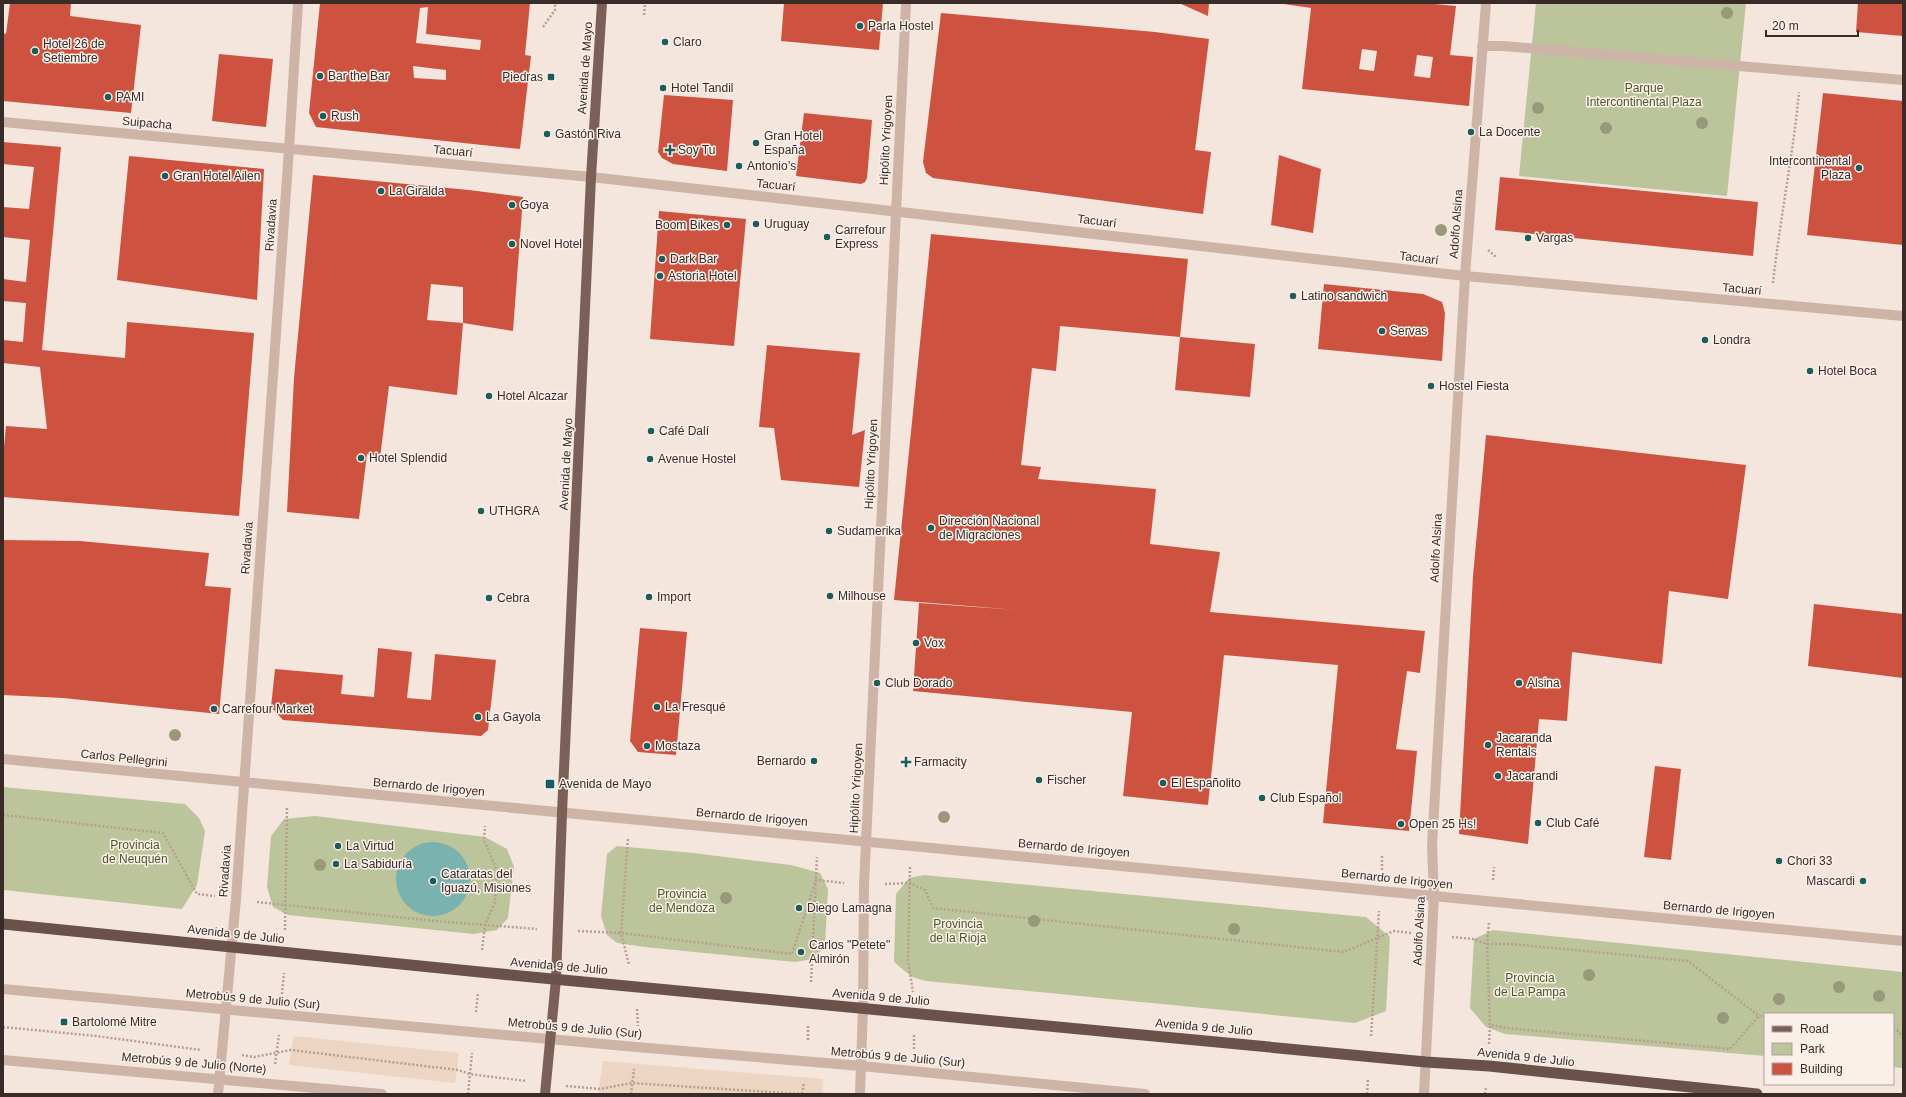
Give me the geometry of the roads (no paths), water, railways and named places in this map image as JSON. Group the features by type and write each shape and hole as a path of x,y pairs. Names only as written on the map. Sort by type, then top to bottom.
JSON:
{"highway":[{"name":"Avenida 9 de Julio","path":"3,924 556,979 1426,1062 1489,1066 1757,1094"}],"main road":[{"name":"Avenida de Mayo","path":"546,1089 556,979 562,813 591,177 602,3"}],"street":[{"name":"Rivadavia","path":"218,1094 220,1053 236,899 298,3"},
{"name":"Hipólito Yrigoyen","path":"860,1094 863,1008 864,885 906,3"},
{"name":"Adolfo Alsina","path":"1424,1094 1434,895 1432,846 1465,276 1486,3"},
{"path":"1482,46 1511,46 1903,80"},
{"name":"Suipacha","path":"3,122 289,149"},
{"name":"Tacuarí","path":"289,149 591,177 1465,276 1903,316"},
{"name":"Carlos Pellegrini","path":"3,759 243,783"},
{"name":"Bernardo de Irigoyen","path":"243,783 629,820 818,836 866,842 1434,895 1491,902 1903,941"},
{"name":"Metrobús 9 de Julio (Sur)","path":"3,989 861,1066 1145,1094"},
{"name":"Metrobús 9 de Julio (Norte)","path":"3,1060 219,1078 382,1094"}],"water":[{"name":"Cataratas del Iguazú, Misiones","path":"433,842 454,848 464,858 470,879 464,900 454,910 433,916 412,910 402,900 396,879 402,858 412,848"}],"place":[{"name":"Parla Hostel","path":"860,26"},
{"name":"Claro","path":"665,42"},
{"name":"Hotel 26 de Setiembre","path":"35,51"},
{"name":"Bar the Bar","path":"320,76"},
{"name":"Piedras","path":"551,77"},
{"name":"Hotel Tandil","path":"663,88"},
{"name":"PAMI","path":"108,97"},
{"name":"Rush","path":"323,116"},
{"name":"La Docente","path":"1471,132"},
{"name":"Gastón Riva","path":"547,134"},
{"name":"Gran Hotel España","path":"756,143"},
{"name":"Soy Tu","path":"670,150"},
{"name":"Antonio’s","path":"739,166"},
{"name":"Intercontinental Plaza","path":"1859,168"},
{"name":"Gran Hotel Ailen","path":"165,176"},
{"name":"La Giralda","path":"381,191"},
{"name":"Goya","path":"512,205"},
{"name":"Uruguay","path":"756,224"},
{"name":"Boom Bikes","path":"727,225"},
{"name":"Carrefour Express","path":"827,237"},
{"name":"Vargas","path":"1528,238"},
{"name":"Novel Hotel","path":"512,244"},
{"name":"Dark Bar","path":"662,259"},
{"name":"Astoria Hotel","path":"660,276"},
{"name":"Latino sandwich","path":"1293,296"},
{"name":"Servas","path":"1382,331"},
{"name":"Londra","path":"1705,340"},
{"name":"Hotel Boca","path":"1810,371"},
{"name":"Hostel Fiesta","path":"1431,386"},
{"name":"Hotel Alcazar","path":"489,396"},
{"name":"Café Dalí","path":"651,431"},
{"name":"Hotel Splendid","path":"361,458"},
{"name":"Avenue Hostel","path":"650,459"},
{"name":"UTHGRA","path":"481,511"},
{"name":"Dirección Nacional de Migraciones","path":"931,528"},
{"name":"Sudamerika","path":"829,531"},
{"name":"Milhouse","path":"830,596"},
{"name":"Import","path":"649,597"},
{"name":"Cebra","path":"489,598"},
{"name":"Vox","path":"916,643"},
{"name":"Club Dorado","path":"877,683"},
{"name":"Alsina","path":"1519,683"},
{"name":"La Fresqué","path":"657,707"},
{"name":"Carrefour Market","path":"214,709"},
{"name":"La Gayola","path":"478,717"},
{"name":"Jacaranda Rentals","path":"1488,745"},
{"name":"Mostaza","path":"647,746"},
{"name":"Bernardo","path":"814,761"},
{"name":"Farmacity","path":"906,762"},
{"name":"Jacarandi","path":"1498,776"},
{"name":"Fischer","path":"1039,780"},
{"name":"El Españolito","path":"1163,783"},
{"name":"Avenida de Mayo","path":"550,784"},
{"name":"Club Español","path":"1262,798"},
{"name":"Club Café","path":"1538,823"},
{"name":"Open 25 Hs!","path":"1401,824"},
{"name":"La Virtud","path":"338,846"},
{"name":"Chori 33","path":"1779,861"},
{"name":"La Sabiduría","path":"336,864"},
{"name":"Cataratas del Iguazú, Misiones","path":"433,881"},
{"name":"Mascardi","path":"1863,881"},
{"name":"Diego Lamagna","path":"799,908"},
{"name":"Carlos \"Petete\" Almirón","path":"801,952"},
{"name":"Bartolomé Mitre","path":"64,1022"}],"park label":[{"name":"Parque Intercontinental Plaza","path":"1644,95"},
{"name":"Provincia de Neuquén","path":"135,852"},
{"name":"Provincia de Mendoza","path":"682,901"},
{"name":"Provincia de la Rioja","path":"958,931"},
{"name":"Provincia de La Pampa","path":"1530,985"}]}
